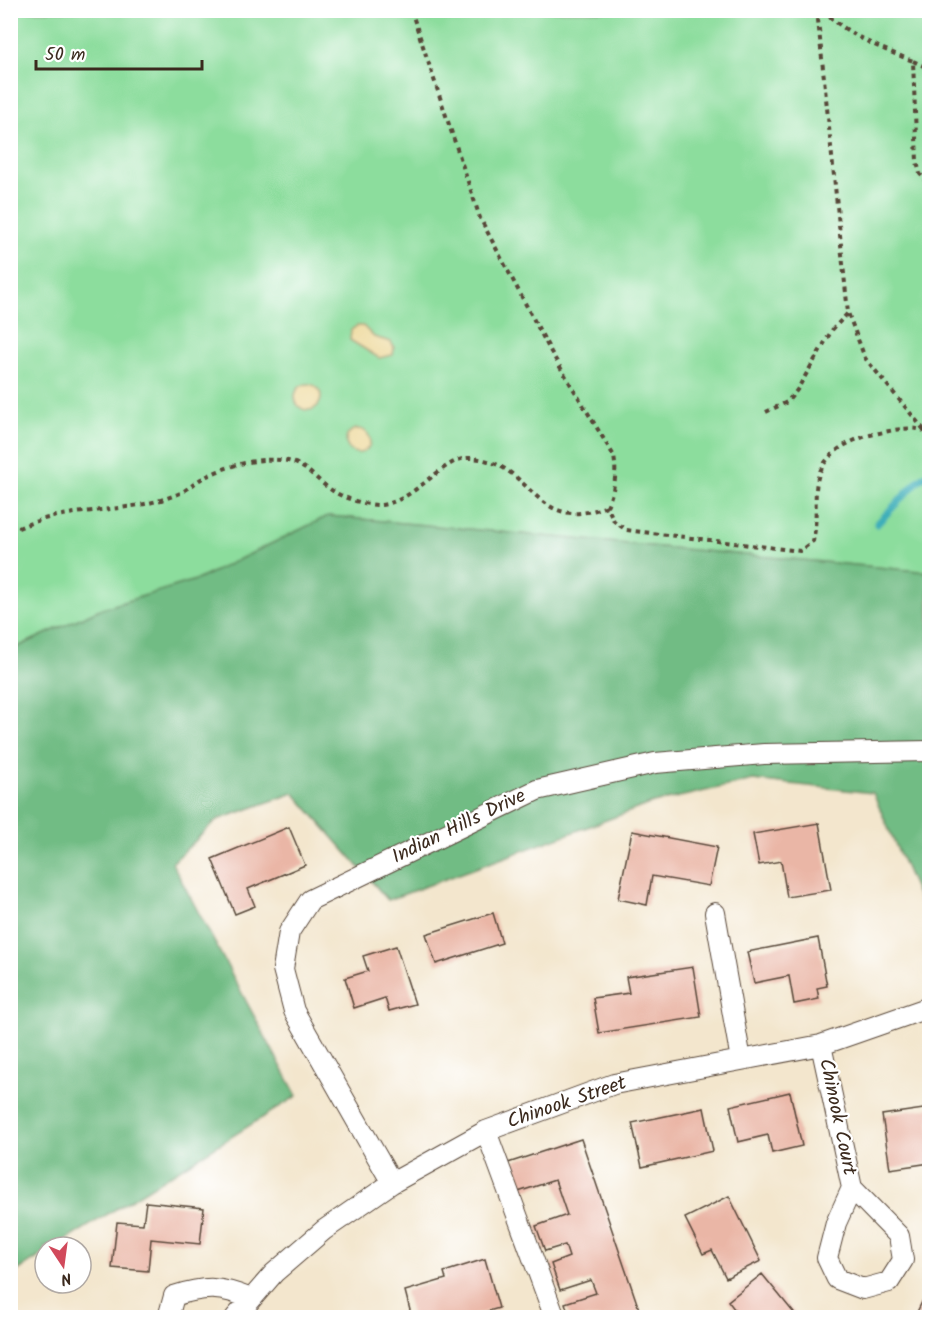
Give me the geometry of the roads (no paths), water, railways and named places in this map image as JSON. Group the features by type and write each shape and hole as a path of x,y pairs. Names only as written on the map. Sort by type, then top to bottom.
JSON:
{"street":[{"name":"Indian Hills Drive","path":"392,1183 294,1011 283,969 289,932 310,900 537,790 654,764 764,754 930,751"},
{"path":"715,913 741,1060"},
{"name":"Chinook Street","path":"236,1317 274,1273 324,1230 392,1183 486,1131 614,1084 821,1045 930,1007"},
{"name":"Chinook Court","path":"821,1045 852,1188 899,1236 903,1260 889,1282 863,1289 837,1279 826,1258 836,1223 852,1188"},
{"path":"486,1131 555,1317"},
{"path":"168,1317 174,1296 194,1289 228,1289 251,1299"}],"waterway":[{"path":"877,524 918,481 930,472"}]}
